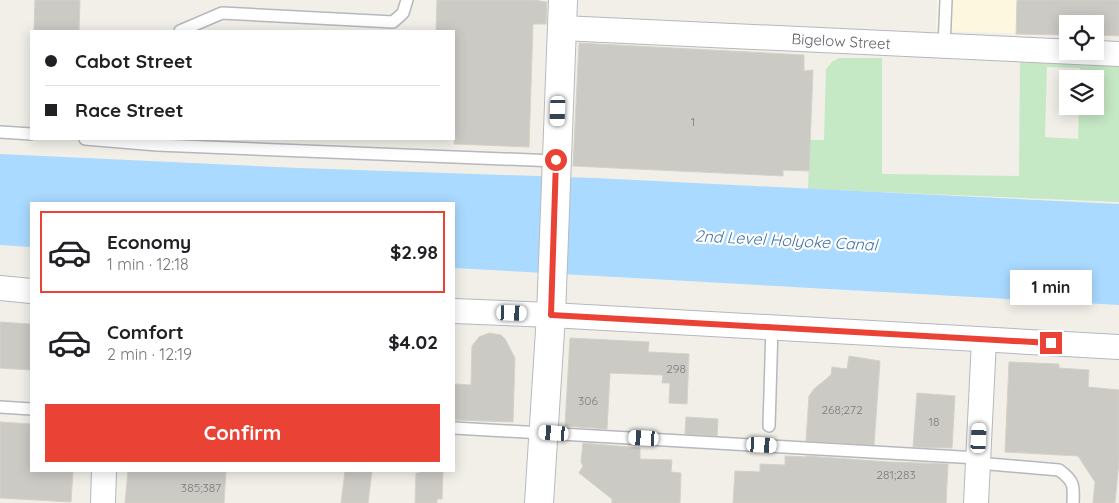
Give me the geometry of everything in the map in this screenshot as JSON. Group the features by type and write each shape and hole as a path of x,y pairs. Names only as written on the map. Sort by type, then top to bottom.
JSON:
{"main road":[{"path":"539,503 551,309 562,0"}],"street":[{"name":"Bigelow Street","path":"562,28 1119,54"},
{"path":"0,288 30,291"},
{"path":"455,311 551,309 772,327 1119,347"},
{"path":"976,503 984,340"},
{"path":"103,503 104,472"}],"lane":[{"path":"182,30 222,14 393,22 403,13 407,0"},
{"path":"944,46 946,0"},
{"path":"0,132 30,134"},
{"path":"116,140 556,164"},
{"path":"769,426 772,327"},
{"path":"0,408 30,409"},
{"path":"455,428 978,460 1059,470 1068,476 1074,485 1074,503"}],"shaded area":[{"path":"937,0 1119,0 1119,37 1104,36 1104,15 1059,15 1059,35 936,31"}],"green space":[{"path":"839,58 882,58 882,174 1019,176 1020,62 1119,66 1119,202 808,189 810,140 824,140 826,69"}],"water":[{"name":"2nd Level Holyoke Canal","path":"0,154 299,168 595,178 1119,204 1119,305 455,268 455,202 30,202 30,247 0,245"}],"building":[{"path":"35,0 80,0 79,30 34,30"},
{"path":"437,0 533,0 547,2 546,24 533,24 529,147 454,144 455,30 436,30"},
{"path":"1017,0 1119,0 1119,36 1104,35 1104,15 1059,15 1059,35 1016,34"},
{"path":"579,43 804,55 804,71 813,70 809,171 783,170 783,176 573,166"},
{"path":"0,322 30,324 30,370 0,368"},
{"path":"489,333 501,335 515,358 513,422 455,420 455,384 471,385 472,346 479,337"},
{"path":"570,338 649,342 648,352 689,354 687,404 669,403 670,383 662,383 663,375 610,373 607,429 565,426"},
{"path":"849,356 880,361 874,445 806,441 809,396 814,389 831,375 832,367 847,369"},
{"path":"1009,362 1059,364 1059,368 1089,370 1088,387 1119,390 1119,461 1115,503 1093,503 1095,482 1078,456 1005,452"},
{"path":"917,393 955,396 952,448 913,447"},
{"path":"686,417 718,419 717,436 685,434"},
{"path":"0,422 30,424 30,472 73,472 71,502 0,498"},
{"path":"583,443 640,448 640,459 672,460 671,472 681,473 680,503 612,503 612,499 579,473 583,466 581,462"},
{"path":"785,456 948,464 946,503 733,503 735,471 760,472 760,464 785,465"},
{"path":"128,472 226,472 224,503 125,503"},
{"path":"345,472 372,472 368,503 341,503"},
{"path":"443,472 442,499 437,499 437,503 415,503 416,473"}],"route":[{"path":"556,160 551,315 1051,343"}]}
